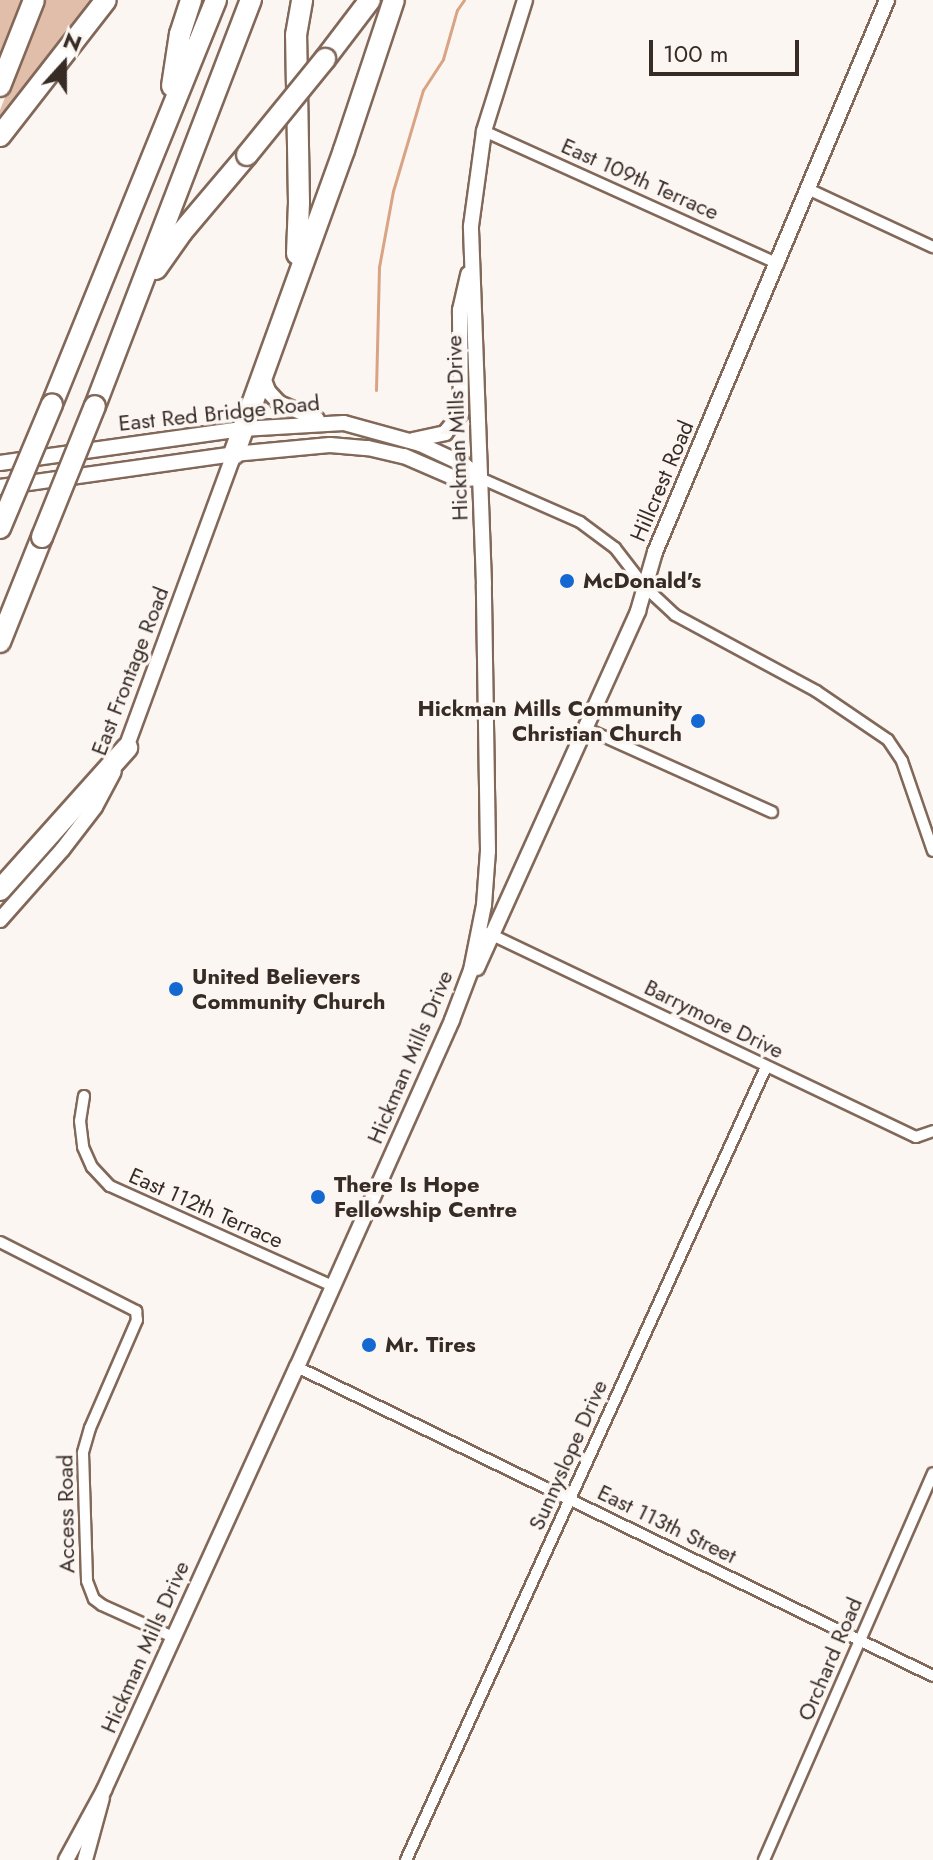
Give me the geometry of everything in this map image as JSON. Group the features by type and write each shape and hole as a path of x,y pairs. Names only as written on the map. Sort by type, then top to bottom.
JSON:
{"highway":[{"path":"0,86 34,0"},
{"path":"0,136 106,0"},
{"path":"167,121 180,34 191,0"},
{"path":"0,528 216,0"},
{"path":"0,642 95,406 251,0"},
{"path":"293,282 299,203 296,35 302,0"},
{"path":"138,295 182,232 370,0"},
{"path":"234,454 293,282 344,150 394,0"},
{"path":"0,890 127,748"}],"street":[{"name":"Hickman Mills Drive","path":"486,932 488,851 472,258 476,174 484,131 525,0"},
{"name":"Hillcrest Road","path":"452,1020 486,932 585,728 645,587 655,552 810,190 887,0"},
{"name":"East 109th Terrace","path":"484,131 778,264"},
{"path":"810,190 933,247"},
{"path":"408,440 425,440 445,433 461,413 460,310 472,258"},
{"path":"262,373 268,391 279,403 325,422"},
{"name":"East Red Bridge Road","path":"0,463 242,429 325,422 344,423 408,440 463,464 480,478 580,522 599,534 645,587 689,624 816,691 888,740 902,761 933,851"},
{"name":"East Red Bridge Road","path":"0,487 234,454 330,445 368,448 404,456 457,479 480,478"},
{"name":"East Frontage Road","path":"0,920 95,807 127,748 234,454"},
{"path":"585,728 772,812"},
{"name":"Barrymore Drive","path":"486,932 916,1137 933,1131"},
{"name":"Hickman Mills Drive","path":"66,1860 104,1790 452,1020"},
{"name":"Sunnyslope Drive","path":"406,1860 766,1067"},
{"name":"East 112th Terrace","path":"84,1096 80,1121 83,1147 92,1167 110,1186 333,1286"},
{"name":"Access Road","path":"0,1242 136,1311 137,1320 90,1428 83,1453 87,1581 94,1599 102,1605 173,1637"},
{"name":"East 113th Street","path":"297,1367 933,1676"},
{"name":"Orchard Road","path":"764,1860 933,1473"},
{"name":"Hickman Mills Drive","path":"85,1860 104,1790"},
{"path":"52,1860 75,1841"}],"shaded area":[{"path":"0,0 22,0 0,56"},
{"path":"44,0 94,0 0,119 0,110"}],"waterway":[{"path":"376,390 379,267 393,191 423,90 443,59 457,10 464,0"}],"place":[{"name":"McDonald's","path":"567,581"},
{"name":"Hickman Mills Community Christian Church","path":"698,721"},
{"name":"United Believers Community Church","path":"176,989"},
{"name":"There Is Hope Fellowship Centre","path":"318,1197"},
{"name":"Mr. Tires","path":"369,1345"}]}
